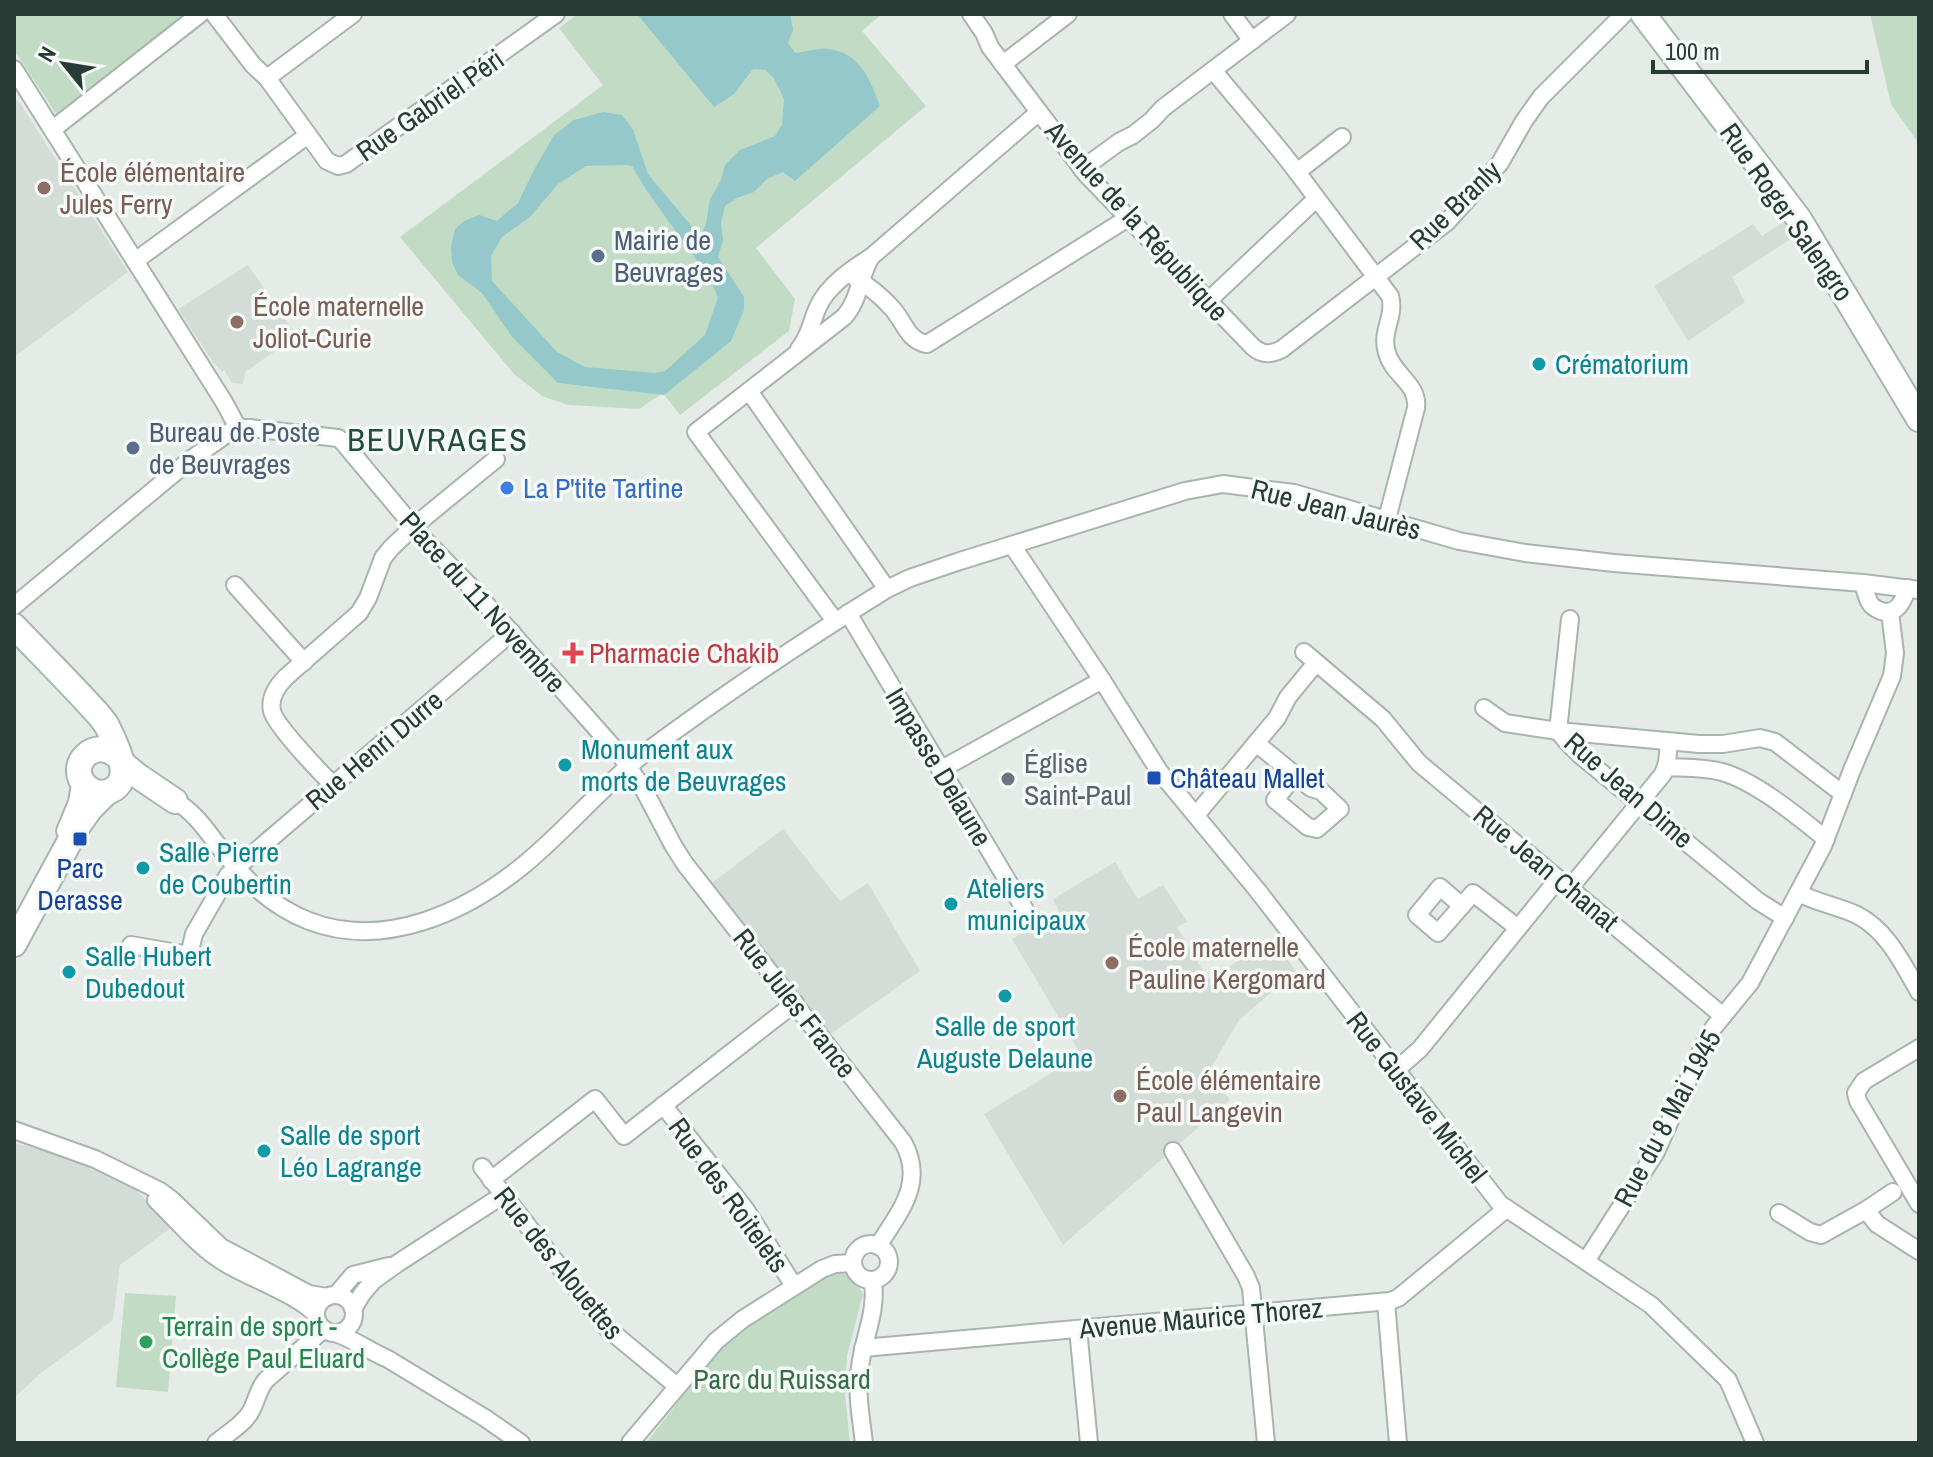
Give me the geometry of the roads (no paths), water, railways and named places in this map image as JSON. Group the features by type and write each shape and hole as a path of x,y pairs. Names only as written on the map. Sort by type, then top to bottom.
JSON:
{"street":[{"path":"53,129 200,14"},
{"path":"135,261 308,135 267,78 253,65 214,14"},
{"path":"267,78 353,14"},
{"name":"Rue Gabriel Péri","path":"308,135 331,164 346,164 556,14"},
{"name":"Avenue de la République","path":"971,14 990,47 1082,169 1253,347"},
{"path":"1003,64 1068,14"},
{"path":"1232,14 1252,41"},
{"path":"1082,169 1133,135 1163,108 1287,14"},
{"name":"Rue Branly","path":"1253,347 1266,354 1276,352 1435,232 1500,163 1541,97 1624,14"},
{"name":"Rue Roger Salengro","path":"1643,14 1799,219 1919,419"},
{"path":"14,69 238,428 190,460 14,606"},
{"path":"1213,70 1272,138 1390,296 1392,306 1384,336 1387,354 1394,369 1416,392 1417,403 1387,519"},
{"path":"794,355 807,338 821,300 854,278 871,257 1039,112"},
{"path":"1297,172 1342,137"},
{"path":"1208,301 1316,199"},
{"path":"854,278 892,308 912,338 927,344 1128,218"},
{"path":"854,278 856,298 848,314 749,391 887,589"},
{"name":"Impasse Delaune","path":"749,391 696,432 841,617 940,770 1031,920"},
{"name":"Place du 11 Novembre","path":"238,428 338,438 413,527 512,632 629,766"},
{"path":"333,785 281,727 272,712 276,688 359,613 386,553 496,459"},
{"name":"Rue Jean Jaurès","path":"175,801 194,816 251,885 284,909 311,922 339,929 397,929 417,924 455,908 494,886 528,861 629,766 702,711 887,589 910,578 1012,545 1185,491 1223,484 1294,493 1459,541 1525,553 1914,589"},
{"name":"Rue Gustave Michel","path":"1012,545 1159,771 1258,891 1500,1204 1646,1300 1725,1376 1755,1443"},
{"path":"1863,583 1871,605 1881,611 1895,611 1914,589"},
{"path":"235,585 304,662"},
{"name":"Rue du 8 Mai 1945","path":"1586,1261 1656,1152 1695,1060 1710,1034 1746,989 1826,839 1894,668 1890,612"},
{"name":"Rue Jean Dime","path":"1570,619 1558,731 1580,755 1758,901 1785,918"},
{"path":"14,626 104,721 124,772 117,786 90,809 78,826 14,938"},
{"name":"Rue Henri Durre","path":"131,945 189,955 192,939 203,918 224,879 236,867 512,632"},
{"name":"Rue Jean Chanat","path":"1256,743 1277,718 1310,657 1388,723 1419,763 1723,1016"},
{"path":"940,770 1102,680"},
{"path":"14,938 77,802 80,767 86,755 91,729 87,703"},
{"path":"1484,708 1505,723 1558,731 1713,745 1770,739 1843,794"},
{"path":"1396,1070 1420,1049 1518,928 1640,803 1663,774 1669,742"},
{"path":"1196,815 1256,743 1295,775"},
{"path":"86,755 94,750 114,752 138,776 175,801"},
{"name":"Rue Jules France","path":"629,766 681,858 908,1151 911,1185 904,1204 878,1246"},
{"path":"1666,767 1729,774 1774,800 1826,839"},
{"path":"81,779 91,791 138,793 175,801"},
{"path":"1462,906 1473,893 1518,928"},
{"path":"1799,893 1856,915 1877,929 1917,984"},
{"path":"663,1105 795,1003"},
{"path":"1919,1048 1864,1081 1856,1093 1919,1204"},
{"name":"Rue des Alouettes","path":"663,1105 624,1136 595,1099 487,1174 607,1328 677,1386"},
{"name":"Rue des Roitelets","path":"663,1105 742,1203 794,1286"},
{"path":"14,1130 95,1159 132,1176 172,1200 227,1251 309,1294 346,1299 365,1335 388,1359"},
{"path":"1173,1151 1246,1276 1253,1295 1266,1443"},
{"path":"132,1176 214,1256 303,1303 325,1326 388,1359 521,1443"},
{"path":"1779,1213 1810,1232 1821,1235 1893,1192"},
{"path":"216,1443 248,1416 266,1380 325,1326 347,1328 369,1285 503,1195"},
{"name":"Avenue Maurice Thorez","path":"863,1348 1386,1302 1398,1298 1506,1209"},
{"path":"1866,1210 1877,1224 1919,1251"},
{"path":"870,1244 878,1246 888,1255 889,1266 883,1276 873,1280 860,1277 855,1271 854,1255 870,1244"},
{"path":"325,1326 318,1306 353,1275 398,1263"},
{"path":"630,1443 711,1346 729,1329 822,1269 835,1264 853,1263"},
{"path":"864,1443 858,1382 873,1311 873,1280"},
{"path":"1386,1302 1398,1443"},
{"path":"1078,1329 1089,1443"}],"water":[{"path":"637,14 790,14 793,30 788,43 795,53 827,49 848,55 868,77 880,106 795,181 783,172 767,179 754,192 725,206 721,223 723,240 718,257 744,297 744,310 731,341 664,395 558,383 512,337 482,293 458,275 452,262 451,247 455,229 479,215 497,221 518,203 554,135 574,120 603,112 622,115 633,130 648,174 698,234 702,233 710,199 725,165 740,150 775,136 782,125 784,99 774,78 765,70 753,69 734,94 714,107","holes":["586,166 632,166 710,279 718,297 705,335 665,371 655,373 585,367 557,352 492,281 491,256 502,237 530,217 558,184"]}],"place":[{"name":"École élémentaire Jules Ferry","path":"44,188"},
{"name":"Mairie de Beuvrages","path":"598,256"},
{"name":"École maternelle Joliot-Curie","path":"237,322"},
{"name":"Crématorium","path":"1539,364"},
{"name":"Bureau de Poste de Beuvrages","path":"133,448"},
{"name":"La P'tite Tartine","path":"507,488"},
{"name":"Pharmacie Chakib","path":"573,653"},
{"name":"Monument aux morts de Beuvrages","path":"565,765"},
{"name":"Château Mallet","path":"1154,778"},
{"name":"Église Saint-Paul","path":"1008,779"},
{"name":"Parc Derasse","path":"80,839"},
{"name":"Salle Pierre de Coubertin","path":"143,868"},
{"name":"Ateliers municipaux","path":"951,904"},
{"name":"École maternelle Pauline Kergomard","path":"1112,963"},
{"name":"Salle Hubert Dubedout","path":"69,972"},
{"name":"Salle de sport Auguste Delaune","path":"1005,996"},
{"name":"École élémentaire Paul Langevin","path":"1120,1096"},
{"name":"Salle de sport Léo Lagrange","path":"264,1151"},
{"name":"Terrain de sport - Collège Paul Eluard","path":"146,1342"}],"district":[{"name":"BEUVRAGES","path":"438,439"}],"park label":[{"name":"Parc du Ruissard","path":"782,1379"}]}
